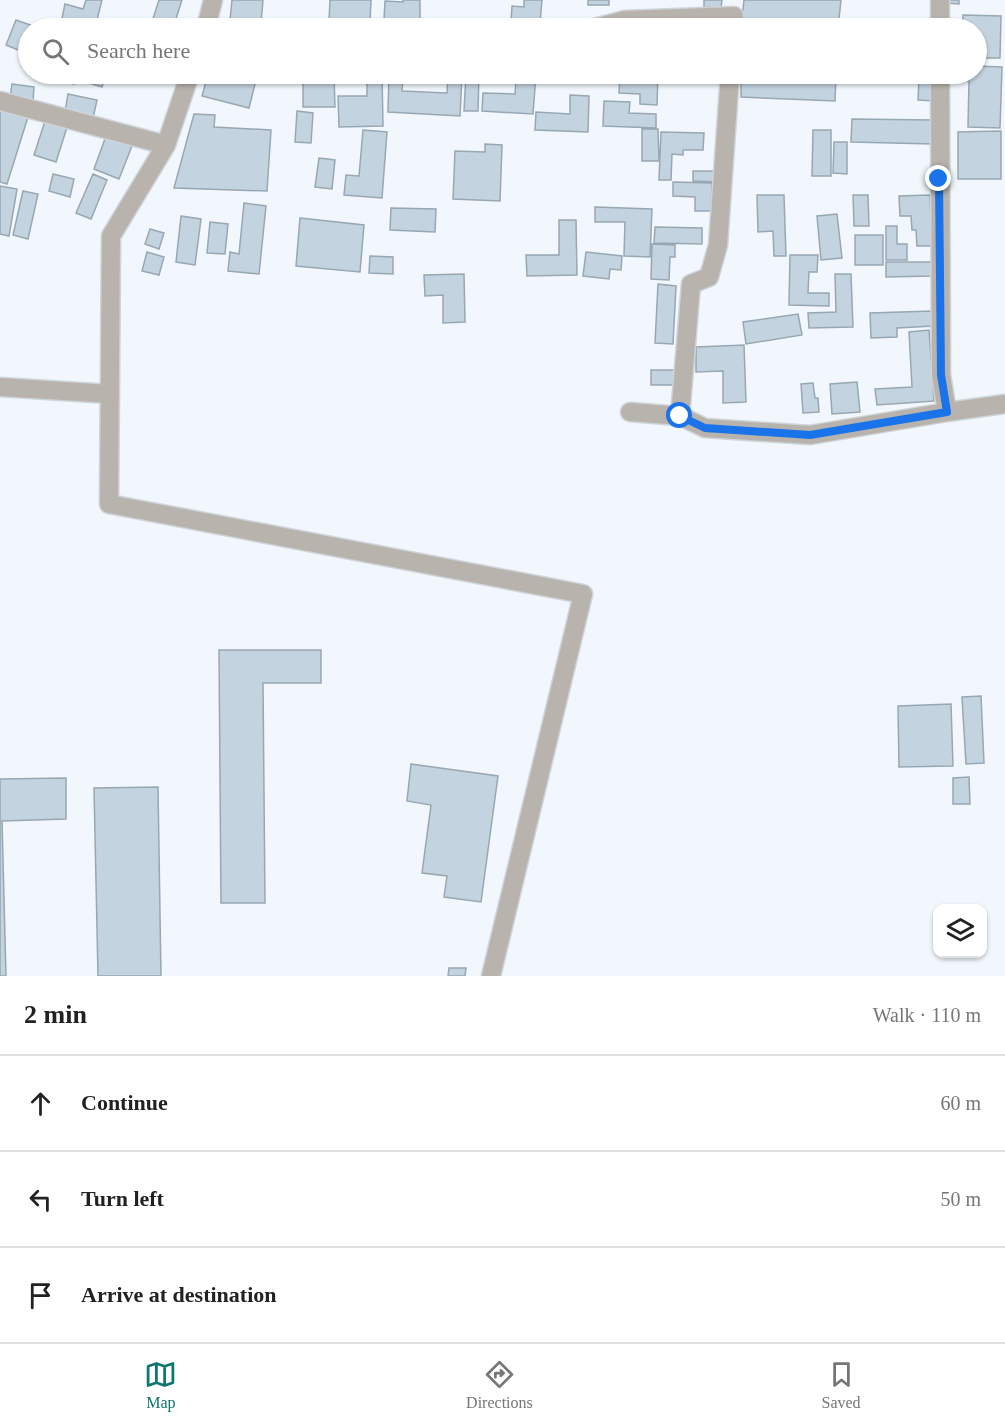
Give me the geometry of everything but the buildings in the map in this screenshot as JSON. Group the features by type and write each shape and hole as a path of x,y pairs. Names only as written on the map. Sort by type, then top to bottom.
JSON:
{"street":[{"path":"208,18 213,0"},
{"path":"940,0 940,18"},
{"path":"669,18 734,15"},
{"path":"187,84 166,145 111,236 109,504 583,594 490,976"},
{"path":"680,416 691,284 709,276 718,245 729,84"},
{"path":"940,84 941,375 947,412"},
{"path":"0,100 166,145"},
{"path":"0,387 110,394"},
{"path":"630,412 680,416 705,428 810,435 947,412 1005,405"}],"route":[{"path":"680,416 705,428 810,435 947,412 941,375 939,179"}]}
